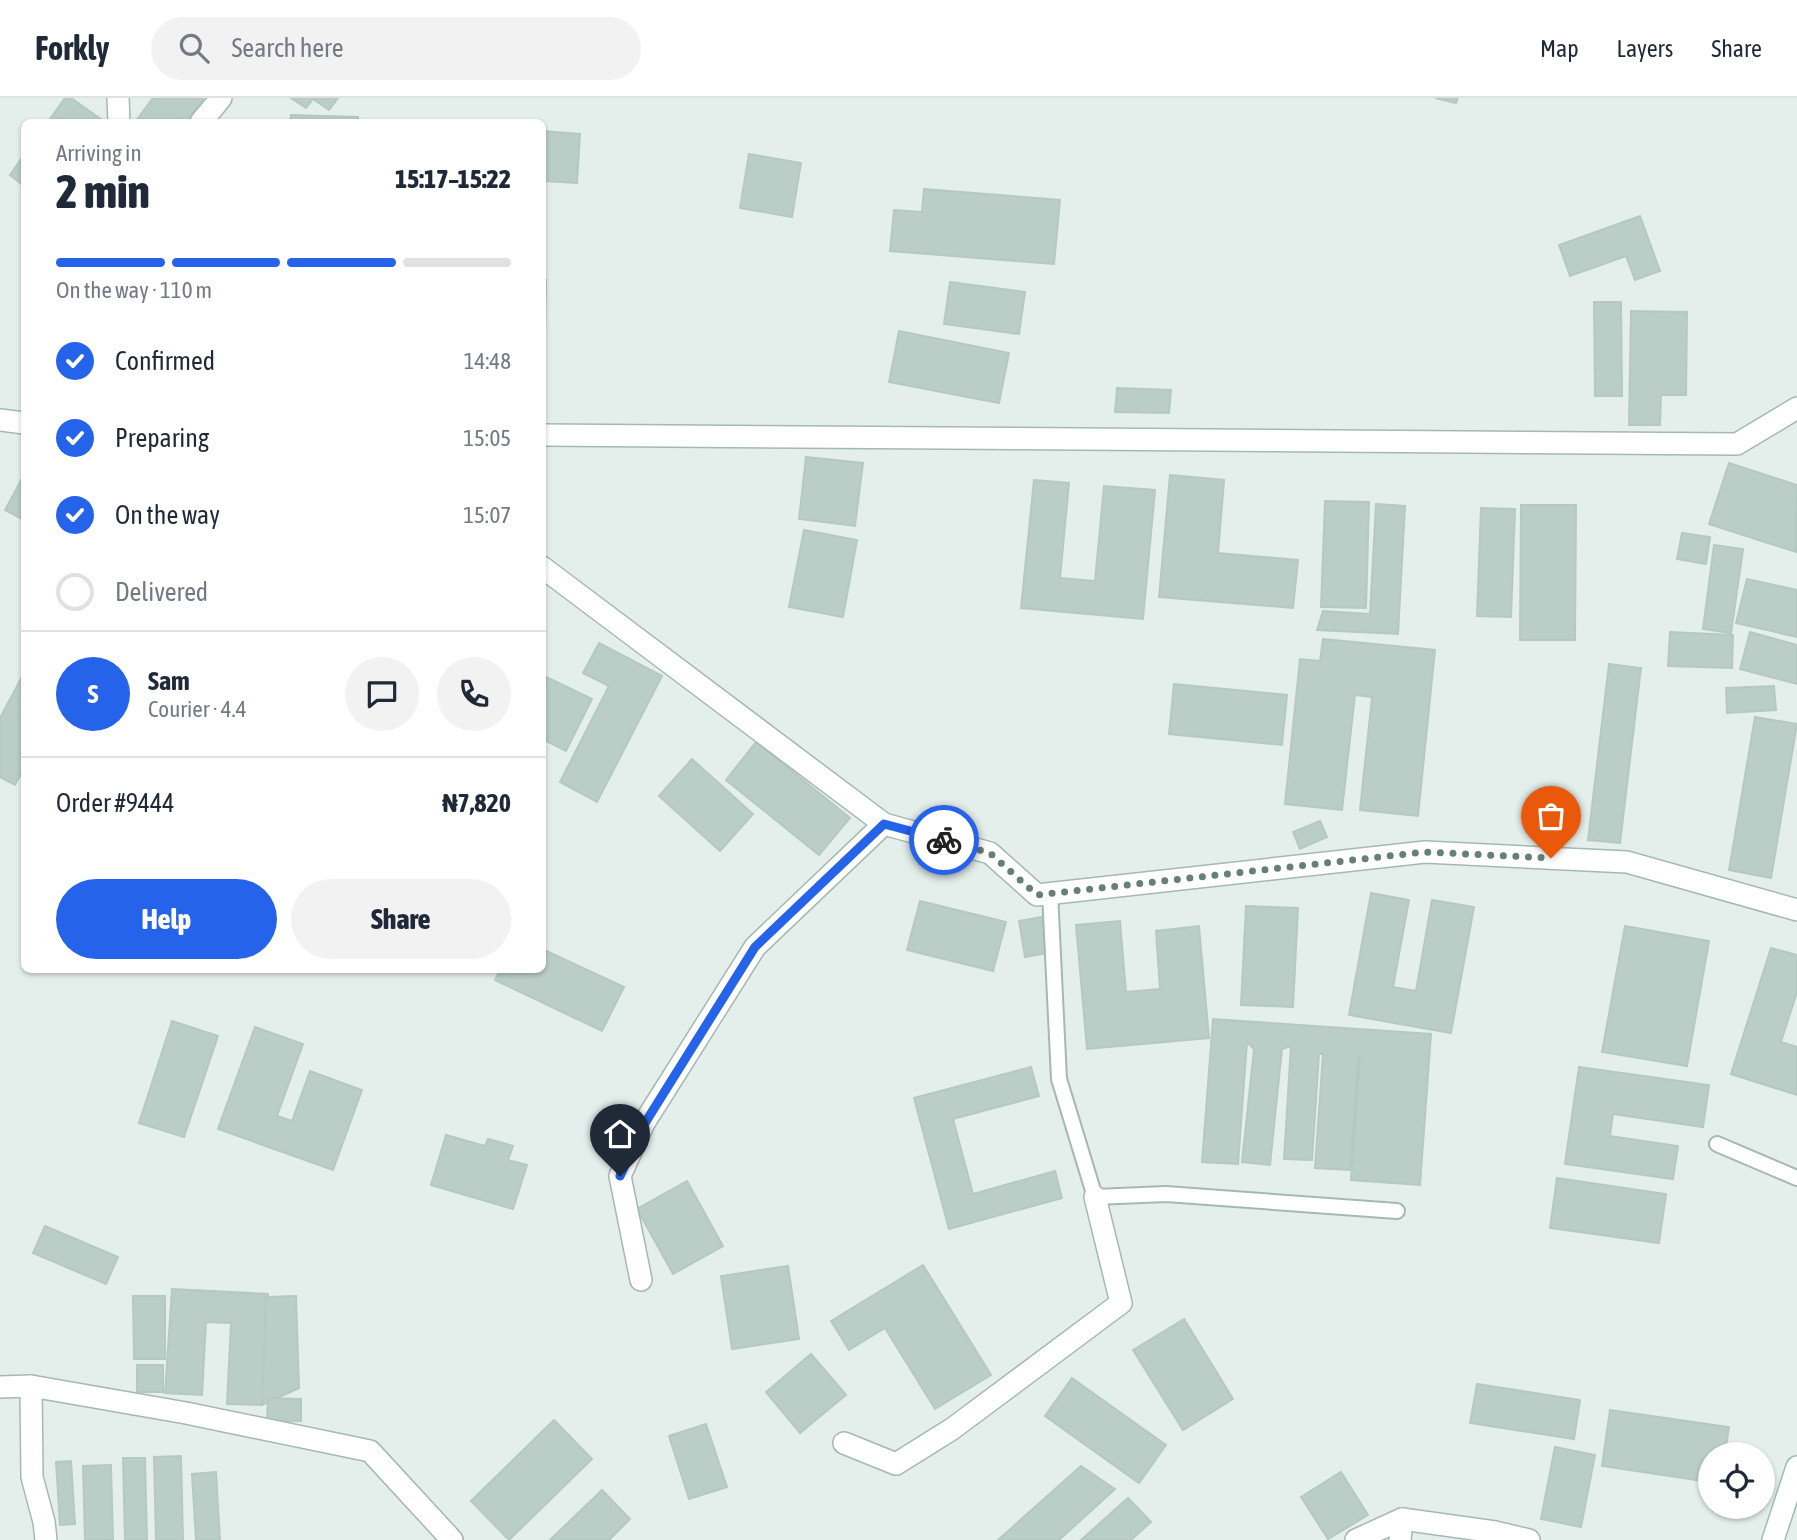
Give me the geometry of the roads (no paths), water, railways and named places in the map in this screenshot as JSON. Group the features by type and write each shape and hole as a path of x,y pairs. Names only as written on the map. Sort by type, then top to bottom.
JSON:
{"street":[{"path":"118,98 119,119"},
{"path":"204,119 221,98"},
{"path":"546,435 1737,443 1797,408"},
{"path":"0,420 21,423"},
{"path":"546,570 884,824 990,853 1037,895 1425,852 1627,862 1797,910"},
{"path":"641,1280 620,1176 645,1123 755,947 884,824"},
{"path":"844,1443 896,1464 952,1429 1121,1303 1095,1197"},
{"path":"0,1387 31,1386 186,1413 370,1451 452,1540"},
{"path":"31,1386 32,1478 46,1540"},
{"path":"1773,1540 1797,1467"},
{"path":"1356,1540 1401,1530 1495,1532 1529,1540"}],"lane":[{"path":"1050,893 1059,1079 1095,1197 1166,1194 1398,1211"},
{"path":"1717,1144 1797,1178"}]}
